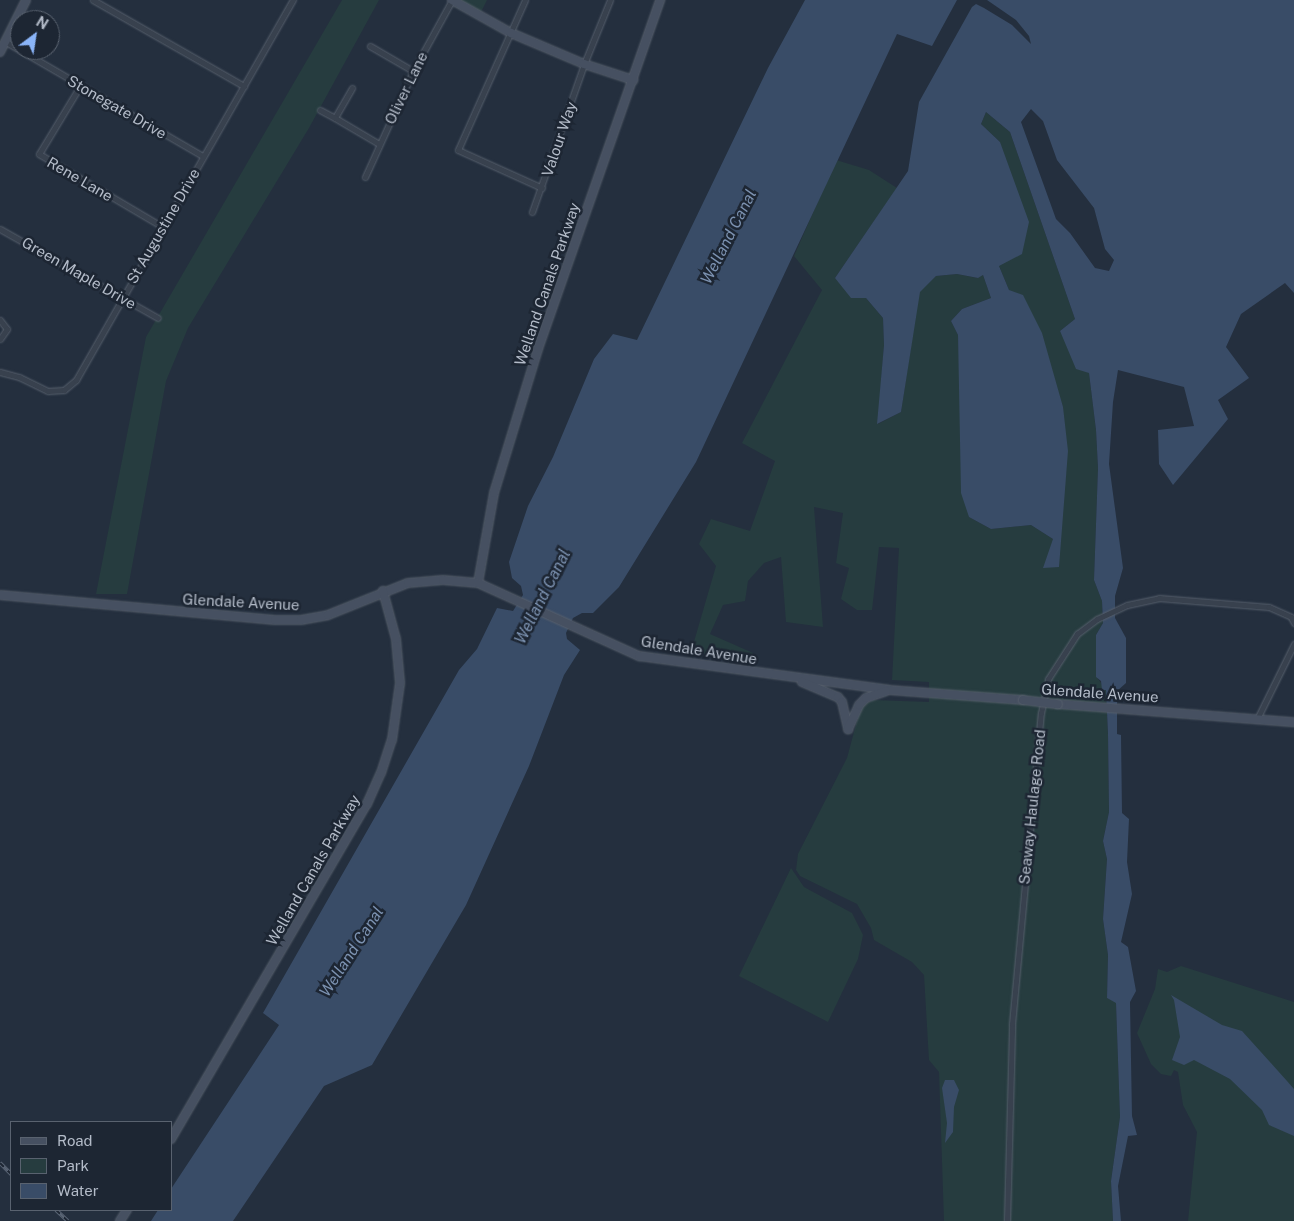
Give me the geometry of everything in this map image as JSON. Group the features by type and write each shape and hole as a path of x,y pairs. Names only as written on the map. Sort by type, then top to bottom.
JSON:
{"main road":[{"path":"0,52 26,0"},
{"path":"452,0 511,33 584,64 633,80"},
{"name":"Welland Canals Parkway","path":"478,583 494,493 530,376 660,0"},
{"name":"Glendale Avenue","path":"0,595 275,620 328,615 383,591 426,580 478,583 573,628 639,656 889,690 1294,722"},
{"name":"Welland Canals Parkway","path":"172,1137 368,804 381,773 392,740 400,683 396,639 383,591"},
{"path":"787,677 838,696 842,702 848,729 859,704 866,698 889,690"}],"street":[{"path":"93,0 244,86"},
{"name":"St Augustine Drive","path":"0,372 19,377 48,391 64,390 76,380 293,0"},
{"name":"Oliver Lane","path":"365,177 413,71 452,0"},
{"path":"525,0 458,150 542,188"},
{"name":"Valour Way","path":"532,212 584,64 610,0"},
{"name":"Stonegate Drive","path":"6,42 203,156"},
{"path":"370,46 413,71"},
{"name":"Rene Lane","path":"80,86 39,154 164,227"},
{"path":"335,118 352,88"},
{"path":"320,110 379,144"},
{"name":"Green Maple Drive","path":"0,229 158,318"},
{"path":"0,320 7,329 0,339"},
{"name":"Seaway Haulage Road","path":"1007,1221 1012,1024 1041,713 1048,679 1065,648 1097,619 1127,605 1159,598 1269,606 1291,617 1294,623"},
{"path":"1257,719 1294,644"}],"green space":[{"path":"342,0 379,0 309,128 188,328 166,381 127,594 96,594 146,337"},
{"path":"449,0 487,0 479,16"},
{"path":"986,112 1010,132 1075,319 1060,331 1089,373 1096,430 1098,468 1094,580 1102,601 1103,623 1096,635 1096,676 1106,690 1108,735 1109,812 1103,841 1107,859 1103,919 1108,955 1107,998 1116,1002 1120,1117 1111,1181 1113,1221 944,1221 939,1072 929,1060 924,975 912,962 874,940 871,928 857,904 800,876 796,870 798,854 847,758 861,706 873,700 929,702 929,682 892,680 899,548 879,547 872,610 857,610 841,599 849,568 836,563 843,513 814,507 823,627 786,622 781,557 764,563 748,581 745,601 723,605 710,634 753,653 752,660 691,652 716,566 699,544 711,519 750,531 775,461 742,443 822,290 794,256 836,160 869,170 897,188 835,278 866,298 883,318 884,345 878,424 901,412 919,292 936,276 957,274 977,278 983,275 991,298 962,309 951,321 958,335 969,517 991,529 1031,525 1053,539 1059,567 1015,295 1009,290 999,266 1000,142 981,124"},
{"path":"791,868 804,887 852,913 863,935 858,959 828,1022 739,976"},
{"path":"1181,966 1294,1002 1294,1221 1188,1221 1197,1132 1183,1105 1178,1072 1174,1070 1171,1076 1161,1074 1151,1064 1137,1033 1155,989 1158,969 1167,972"}],"water":[{"name":"Welland Canal","path":"805,0 957,0 932,46 897,34 696,462 619,587 593,613 582,613 573,618 566,633 567,639 580,650 564,675 529,766 466,905 372,1065 324,1086 233,1221 151,1221 157,1211 172,1211 172,1187 279,1025 263,1013 459,670 477,649 497,608 513,611 523,595 521,586 512,578 509,562 528,506 553,457 594,359 613,334 637,340 768,68"},
{"path":"987,0 1294,0 1294,293 1285,283 1241,314 1226,347 1249,378 1218,400 1228,419 1173,485 1159,464 1158,430 1194,426 1184,387 1118,370 1113,402 1109,464 1123,568 1115,596 1115,618 1126,638 1126,683 1117,691 1117,734 1121,735 1122,813 1129,819 1127,862 1132,894 1121,942 1128,947 1136,991 1130,1002 1132,1116 1137,1135 1128,1136 1118,1186 1121,1221 1113,1221 1111,1181 1120,1117 1116,1003 1107,998 1108,955 1103,919 1107,859 1103,841 1109,812 1108,734 1106,690 1102,690 1101,681 1096,677 1096,635 1103,623 1102,601 1094,580 1098,468 1096,430 1089,373 1076,369 1060,331 1075,319 1010,132 986,112 981,124 1000,142 1029,222 1022,254 999,266 1009,290 1023,295 1042,333 1063,407 1068,451 1059,567 1043,568 1053,539 1031,525 991,529 969,517 961,493 958,335 951,321 962,309 991,298 983,275 978,278 957,274 936,276 920,292 901,412 877,424 884,345 883,318 866,298 851,298 835,278 908,171 919,102 972,7 976,4 1012,25 1031,44 1029,36 1016,20","holes":["1031,109 1043,121 1057,160 1094,208 1105,249 1114,260 1109,271 1095,268 1070,233 1056,219 1021,122"]},
{"path":"1171,995 1222,1025 1242,1031 1294,1089 1294,1136 1269,1125 1262,1110 1230,1079 1194,1060 1184,1065 1172,1060 1180,1037 1174,1000"},
{"path":"945,1080 954,1080 959,1090 954,1107 953,1132 945,1143 947,1123 942,1088"}],"railway":[{"path":"0,1163 10,1173"},
{"path":"57,1211 68,1221"}]}
